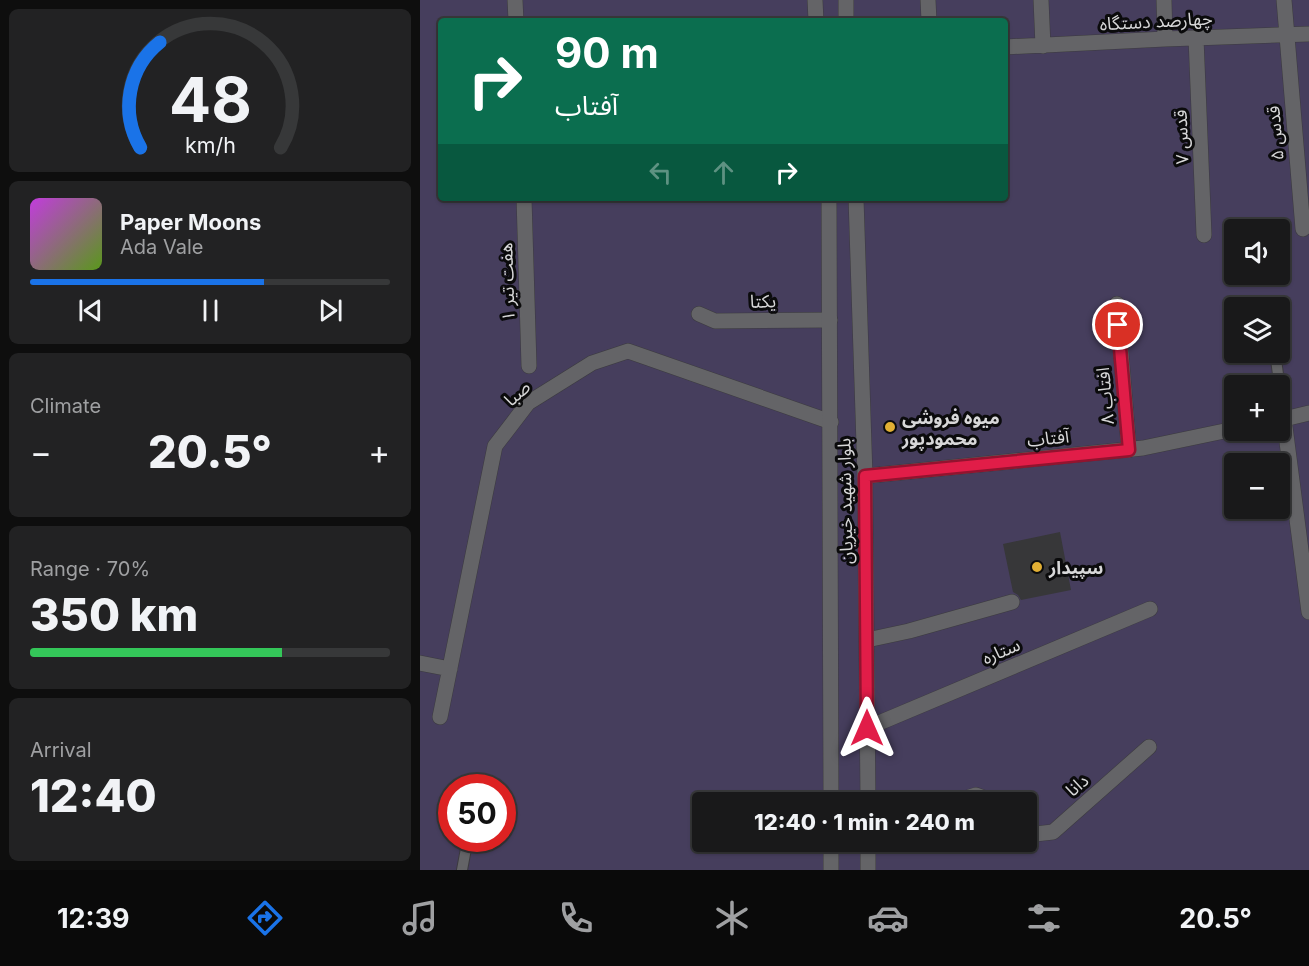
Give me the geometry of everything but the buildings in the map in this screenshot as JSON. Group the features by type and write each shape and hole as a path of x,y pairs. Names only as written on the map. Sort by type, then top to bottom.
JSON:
{"street":[{"path":"515,0 516,18"},
{"path":"815,0 816,18"},
{"path":"846,0 846,18"},
{"path":"928,0 929,18"},
{"path":"1041,0 1043,46"},
{"path":"1164,0 1165,39"},
{"name":"قدس ۵","path":"1284,0 1303,229"},
{"name":"چهارصد دستگاه","path":"1008,47 1309,34"},
{"name":"قدس ۷","path":"1196,38 1204,234"},
{"name":"هفت تیر ۱","path":"524,201 529,366"},
{"name":"بلوار شهید خیریان","path":"829,201 831,792"},
{"name":"بلوار شهید خیریان","path":"856,201 865,476 868,792"},
{"name":"افتاب ۸","path":"1117,304 1129,450"},
{"name":"یکتا","path":"699,314 715,321 830,320"},
{"name":"صبا","path":"440,717 495,446 528,404 592,363 628,351 831,423"},
{"path":"1290,417 1309,413"},
{"name":"آفتاب","path":"865,476 1129,450 1224,431"},
{"path":"1285,441 1309,612"},
{"path":"867,640 909,631 1012,602"},
{"name":"ستاره","path":"867,728 1150,609"},
{"path":"420,663 450,669"},
{"name":"دانا","path":"1037,834 1053,832 1149,747"},
{"path":"831,852 831,870"},
{"path":"868,852 868,870"}],"lane":[{"path":"462,870 465,852"}],"shaded area":[{"path":"420,0 1309,0 1309,870 420,870"}],"place":[{"name":"میوه فروشی محمودپور","path":"890,427"},
{"name":"سپیدار","path":"1037,567"}],"route":[{"path":"867,728 865,476 1129,450 1118,325"}]}
